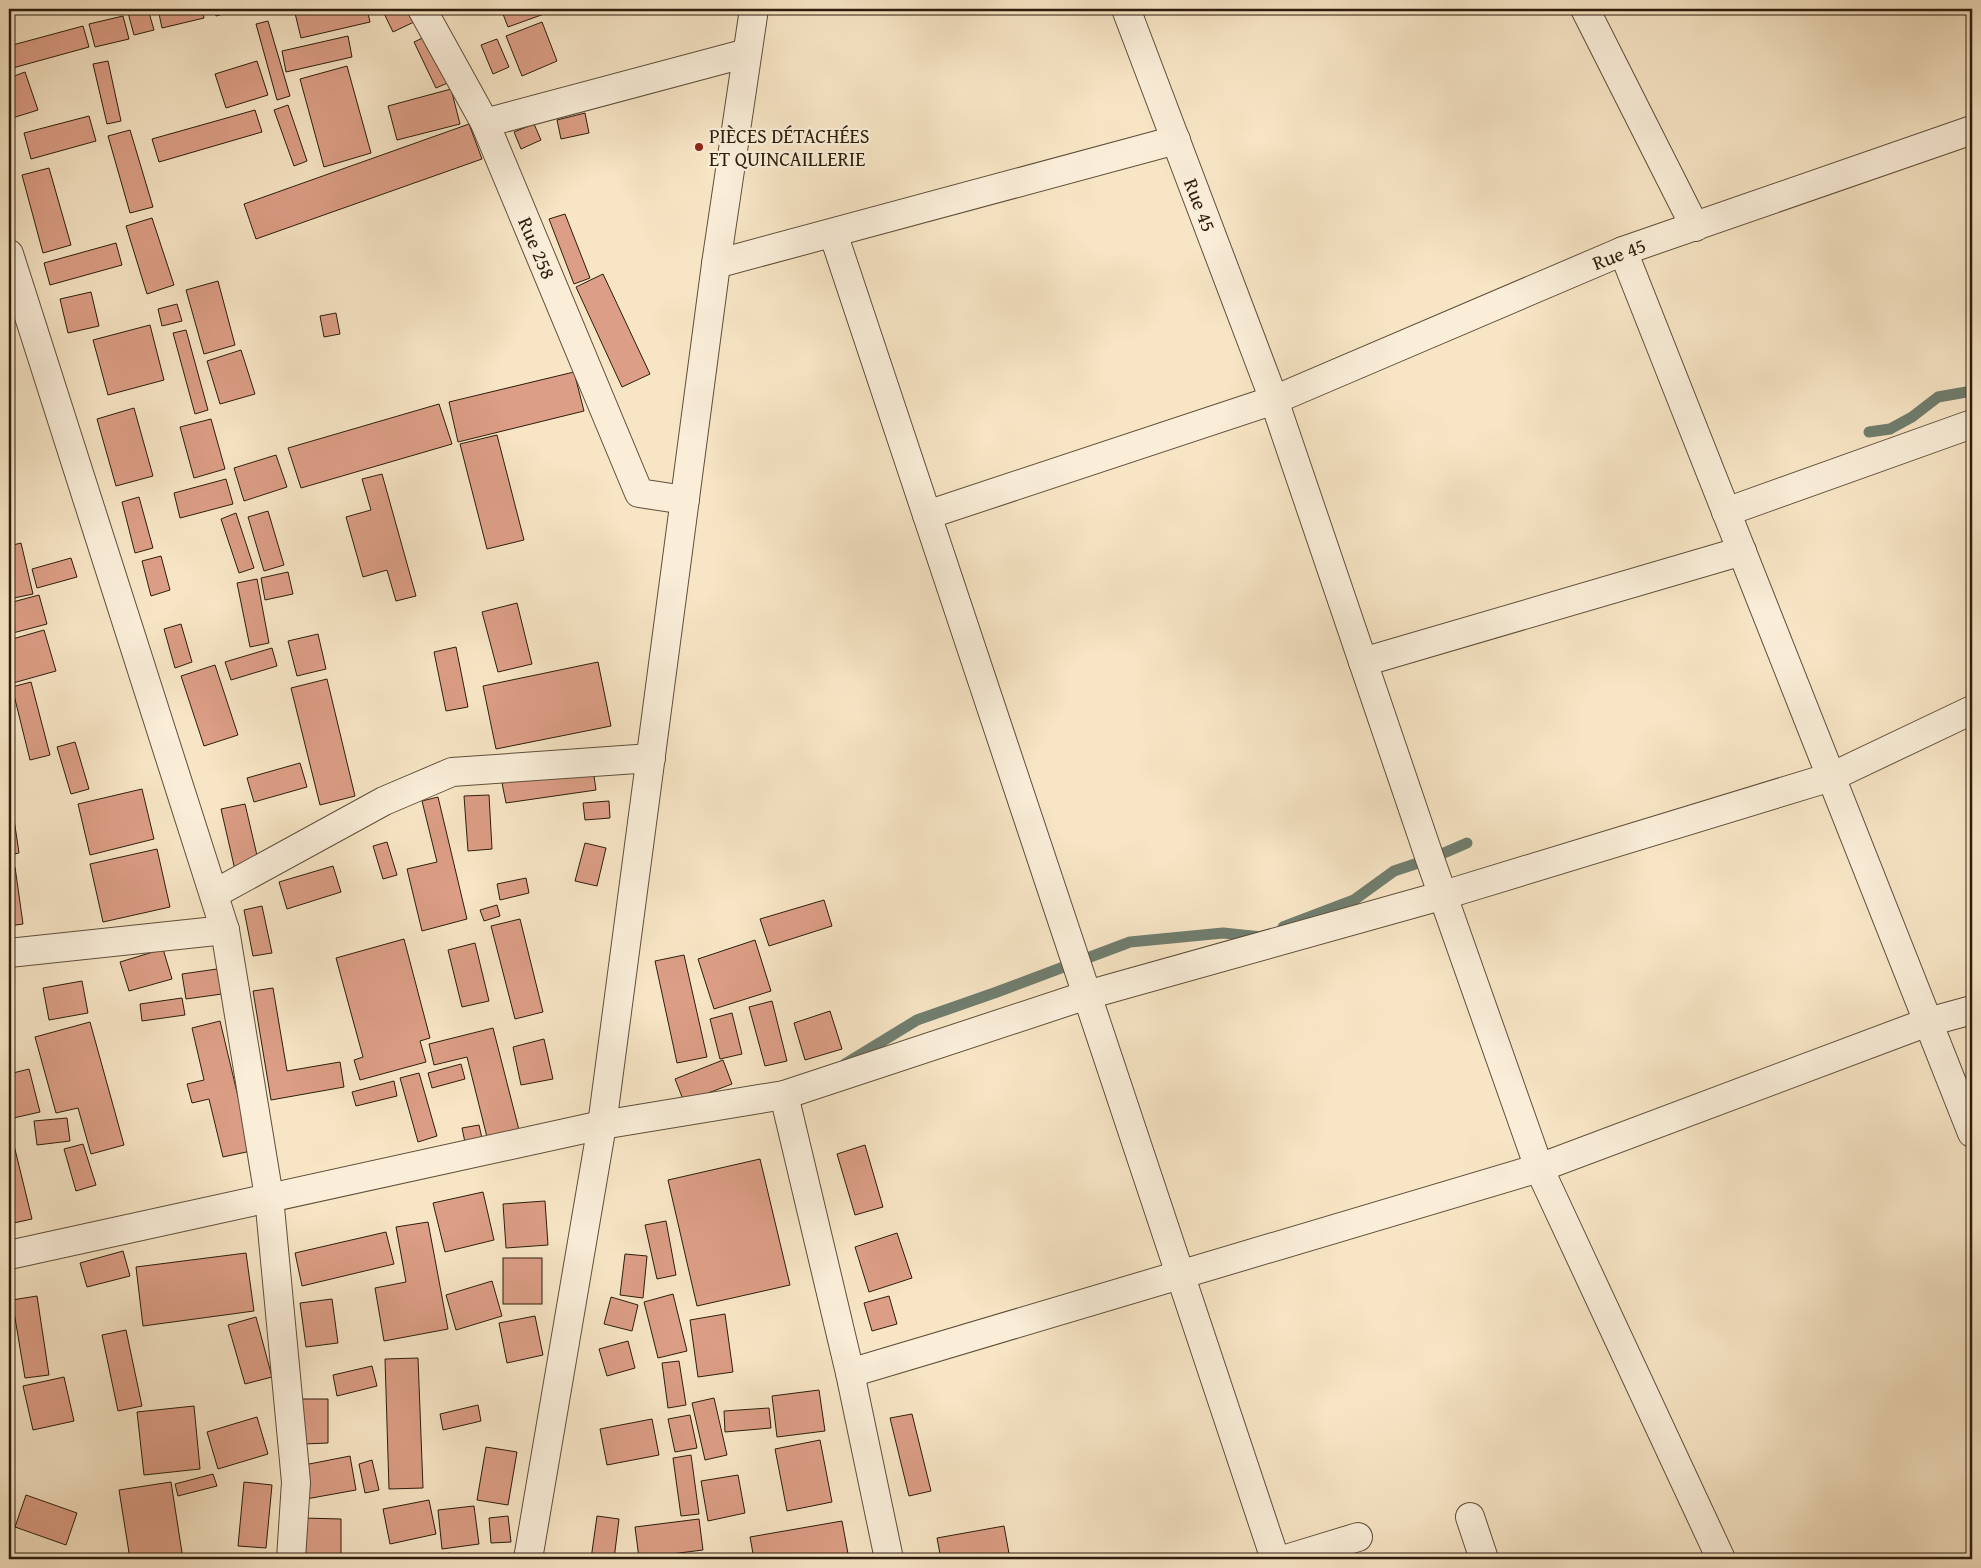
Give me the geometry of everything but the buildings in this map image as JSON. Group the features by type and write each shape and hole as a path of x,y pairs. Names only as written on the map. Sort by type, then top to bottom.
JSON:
{"street":[{"name":"Rue 258","path":"422,9 485,123 639,493 685,500"},
{"path":"528,1559 602,1125 716,264 754,9"},
{"name":"Rue 45","path":"1126,9 1274,400"},
{"path":"1585,9 1695,227"},
{"path":"485,123 747,53"},
{"name":"Rue 45","path":"927,515 1274,400 1623,251 1972,130"},
{"path":"716,264 1176,140"},
{"path":"833,233 1275,1559"},
{"path":"1623,251 1972,1133"},
{"path":"9,254 225,930 269,1197 296,1482 291,1559"},
{"path":"1274,400 1539,1168 1721,1559"},
{"path":"1726,512 1972,424"},
{"path":"1363,662 1742,551"},
{"path":"9,1256 269,1197 602,1125 784,1094 1087,995 1444,895 1832,777 1972,710"},
{"path":"214,894 384,801 452,772 651,758"},
{"path":"9,953 225,930"},
{"path":"850,1373 1539,1168 1928,1022 1972,1010"},
{"path":"784,1094 850,1373 889,1559"},
{"path":"1470,1517 1484,1559"},
{"path":"1286,1559 1358,1537"}],"waterway":[{"path":"1869,432 1890,429 1912,417 1938,397 1972,391"},
{"path":"1283,927 1354,900 1394,871 1430,859 1467,843"},
{"path":"845,1064 917,1020 1130,942 1223,933 1262,937"}],"place":[{"name":"PIÈCES DÉTACHÉES ET QUINCAILLERIE","path":"699,147"}]}
